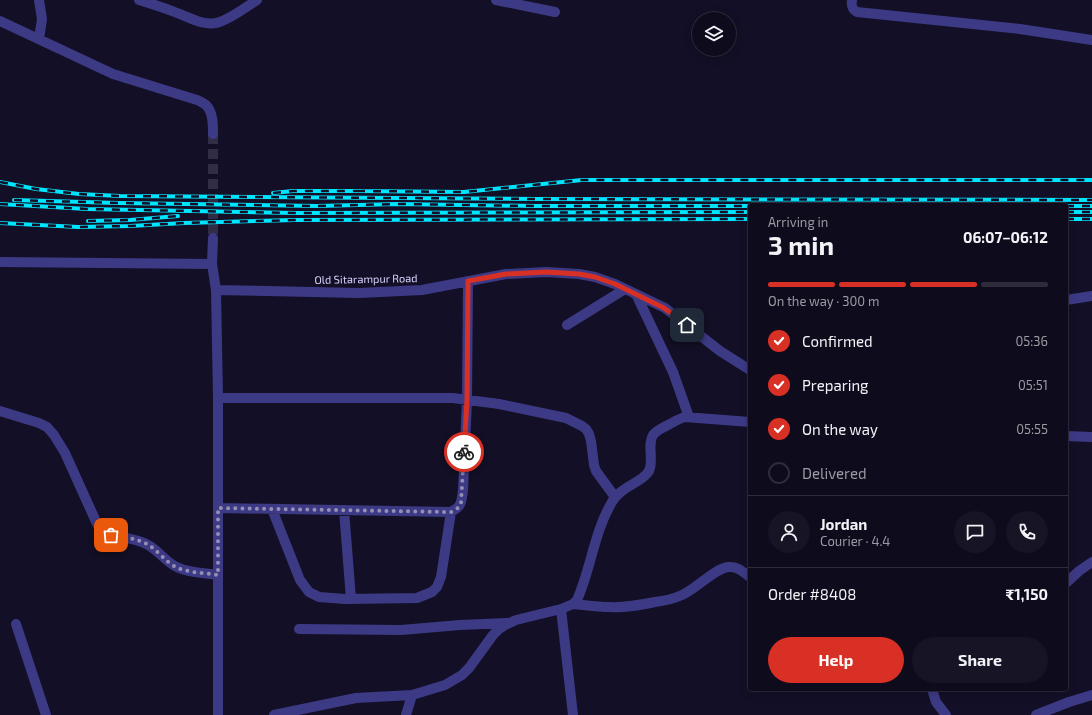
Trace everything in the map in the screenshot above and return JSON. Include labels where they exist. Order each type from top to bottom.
[{"type":"street","points":[[39,0],[42,19],[39,39]]},
{"type":"street","points":[[139,0],[179,13],[200,22],[210,24],[227,18],[256,0]]},
{"type":"street","points":[[496,0],[555,12]]},
{"type":"street","points":[[852,0],[853,10],[857,12],[1020,29],[1092,40]]},
{"type":"street","points":[[0,21],[113,74],[197,100],[206,106],[210,112],[213,122],[213,134]]},
{"type":"street","points":[[213,238],[212,264],[216,290],[218,398],[218,715]]},
{"type":"street","points":[[0,262],[212,264]]},
{"type":"street","name":"Old Sitarampur Road","points":[[216,290],[359,293],[422,290],[506,274],[546,272],[579,274],[595,277],[625,289],[664,308],[720,351],[748,369]]},
{"type":"street","points":[[218,508],[451,512],[458,508],[461,503],[463,491],[467,400],[468,281]]},
{"type":"street","points":[[567,325],[625,289]]},
{"type":"street","points":[[636,294],[673,372],[689,418]]},
{"type":"street","points":[[1068,300],[1092,296]]},
{"type":"street","points":[[218,398],[453,398],[498,404],[566,418],[586,429],[591,441],[593,461],[596,471],[615,497]]},
{"type":"street","points":[[0,411],[40,423],[47,427],[54,435],[65,453],[98,526],[103,531],[111,535],[146,543],[178,568],[187,571],[218,575]]},
{"type":"street","points":[[274,715],[352,698],[412,695],[445,685],[462,675],[499,629],[516,620],[561,610],[573,604],[577,600],[611,502],[622,490],[642,478],[649,470],[653,434],[681,418],[748,422]]},
{"type":"street","points":[[1068,436],[1092,437]]},
{"type":"street","points":[[272,509],[300,580],[309,592],[318,597],[351,599],[417,598],[432,592],[437,587],[441,577],[451,512]]},
{"type":"street","points":[[344,510],[351,599]]},
{"type":"street","points":[[1068,581],[1092,562]]},
{"type":"street","points":[[573,604],[610,607],[663,601],[681,596],[723,568],[736,568],[748,576]]},
{"type":"street","points":[[561,610],[573,715]]},
{"type":"street","points":[[299,629],[401,630],[509,623]]},
{"type":"street","points":[[16,624],[46,715]]},
{"type":"street","points":[[933,691],[936,702],[946,715]]},
{"type":"street","points":[[406,715],[412,695]]},
{"type":"street","points":[[1036,715],[1068,702],[1092,695]]},
{"type":"tunnel","points":[[213,134],[213,238]]},
{"type":"railway","points":[[357,191],[464,192],[582,180],[1092,180]]},
{"type":"railway","points":[[0,182],[36,189],[79,194],[120,196],[537,199],[1092,200]]},
{"type":"railway","points":[[273,193],[293,191],[362,191]]},
{"type":"railway","points":[[14,200],[317,206],[398,204],[535,206],[748,206]]},
{"type":"railway","points":[[0,204],[87,209],[296,213],[748,212]]},
{"type":"railway","points":[[1068,206],[1092,206]]},
{"type":"railway","points":[[1068,212],[1092,212]]},
{"type":"railway","points":[[88,221],[130,220],[178,216]]},
{"type":"railway","points":[[0,223],[78,227],[295,220],[748,219]]},
{"type":"railway","points":[[1068,219],[1092,219]]},
{"type":"way so far","points":[[111,535],[146,543],[178,568],[187,571],[218,575],[218,508],[451,512],[458,508],[461,503],[463,491],[464,452]]},
{"type":"route","points":[[464,452],[467,400],[468,281],[506,274],[546,272],[579,274],[595,277],[615,284],[664,308],[687,325]]}]
